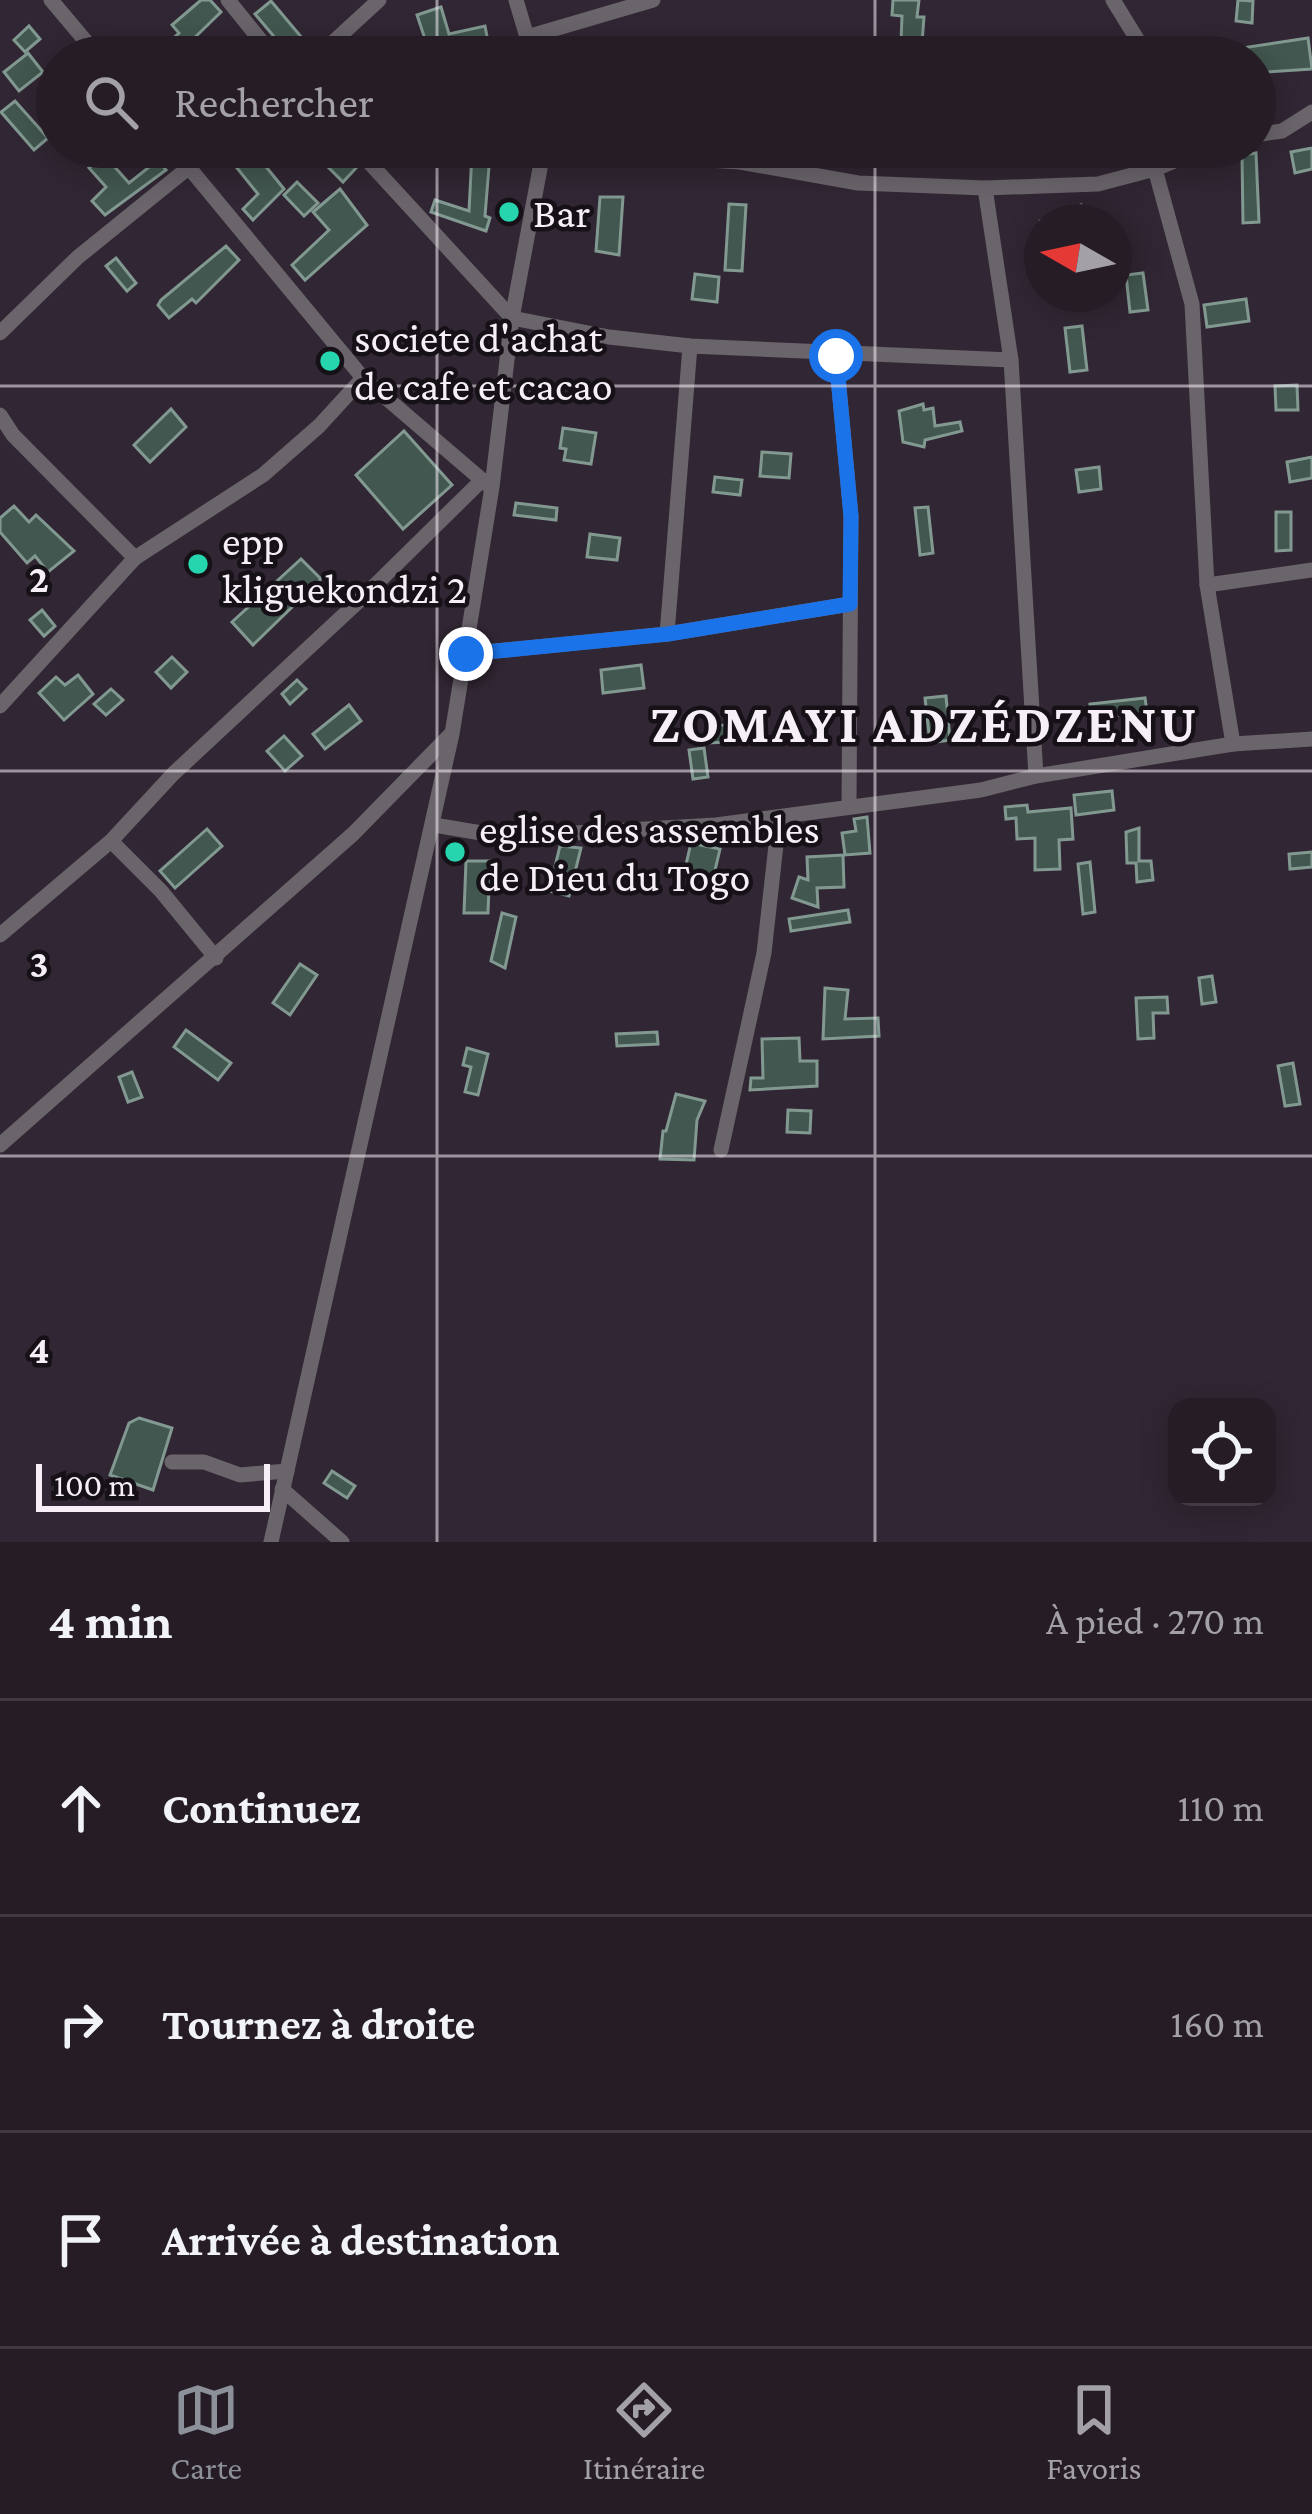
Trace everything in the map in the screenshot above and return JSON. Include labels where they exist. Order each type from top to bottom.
[{"type":"street","points":[[52,0],[82,36]]},
{"type":"street","points":[[228,0],[257,36]]},
{"type":"street","points":[[339,36],[379,0]]},
{"type":"street","points":[[516,0],[527,36]]},
{"type":"street","points":[[530,36],[653,0]]},
{"type":"street","points":[[1113,0],[1135,36]]},
{"type":"street","points":[[1276,132],[1311,114]]},
{"type":"street","points":[[0,333],[79,257],[189,168],[363,378],[487,484]]},
{"type":"street","points":[[374,168],[512,318],[609,337],[690,346],[836,356],[1011,360]]},
{"type":"street","points":[[271,1542],[452,734],[512,318],[540,168]]},
{"type":"street","points":[[774,168],[858,183],[986,188],[1098,184],[1155,169],[1192,304],[1207,585],[1233,744]]},
{"type":"street","points":[[986,188],[1011,360],[1036,776]]},
{"type":"street","points":[[668,634],[690,346]]},
{"type":"street","points":[[836,356],[851,516],[849,805]]},
{"type":"street","points":[[0,706],[135,558],[262,476],[319,426],[363,378]]},
{"type":"street","points":[[0,415],[135,558]]},
{"type":"street","points":[[0,452],[14,435]]},
{"type":"street","points":[[0,935],[111,841],[173,774],[487,484]]},
{"type":"street","points":[[1207,585],[1312,570]]},
{"type":"street","points":[[466,654],[668,634],[850,604]]},
{"type":"street","points":[[0,1145],[217,958],[452,734]]},
{"type":"street","points":[[434,825],[505,837],[778,818],[981,790],[1036,776],[1233,744],[1312,739]]},
{"type":"street","points":[[721,1150],[764,953],[778,818]]},
{"type":"street","points":[[111,841],[217,958]]},
{"type":"street","points":[[172,1462],[204,1462],[239,1474],[286,1471]]},
{"type":"street","points":[[282,1489],[342,1542]]},
{"type":"building","points":[[201,0],[210,0],[221,12],[196,36],[176,36],[179,33],[172,25]]},
{"type":"building","points":[[893,0],[919,0],[917,17],[924,17],[923,36],[901,36],[902,16],[892,15]]},
{"type":"building","points":[[1238,0],[1253,1],[1252,23],[1236,21]]},
{"type":"building","points":[[271,1],[300,36],[274,36],[255,14]]},
{"type":"building","points":[[441,7],[449,34],[485,26],[487,36],[424,36],[417,15]]},
{"type":"building","points":[[29,26],[37,36],[25,52],[14,40]]},
{"type":"building","points":[[1308,38],[1312,69],[1276,71],[1276,43]]},
{"type":"building","points":[[28,53],[36,63],[36,78],[19,91],[4,72]]},
{"type":"building","points":[[15,101],[36,125],[36,148],[34,150],[1,112]]},
{"type":"building","points":[[1312,148],[1312,169],[1295,173],[1291,152]]},
{"type":"building","points":[[89,168],[116,168],[129,183],[148,168],[166,170],[105,215],[92,201],[106,187]]},
{"type":"building","points":[[237,168],[267,168],[284,189],[253,220],[243,209],[258,194]]},
{"type":"building","points":[[329,168],[356,168],[343,182]]},
{"type":"building","points":[[471,168],[489,168],[486,231],[431,212],[435,200],[469,211]]},
{"type":"building","points":[[1242,168],[1257,168],[1259,222],[1243,223]]},
{"type":"building","points":[[297,182],[318,203],[304,216],[284,195]]},
{"type":"building","points":[[340,189],[367,225],[305,280],[292,265],[329,230],[313,212]]},
{"type":"building","points":[[600,197],[623,197],[619,255],[596,251]]},
{"type":"building","points":[[729,204],[746,205],[742,271],[725,270]]},
{"type":"building","points":[[226,246],[239,260],[196,303],[192,299],[169,318],[158,305],[161,300]]},
{"type":"building","points":[[116,258],[136,283],[127,291],[106,266]]},
{"type":"building","points":[[1143,273],[1148,310],[1132,312],[1132,274]]},
{"type":"building","points":[[695,274],[719,277],[717,302],[692,299]]},
{"type":"building","points":[[1246,299],[1249,321],[1207,327],[1204,305]]},
{"type":"building","points":[[1082,326],[1087,370],[1070,372],[1065,328]]},
{"type":"building","points":[[1297,385],[1298,410],[1276,410],[1275,386]]},
{"type":"building","points":[[923,404],[924,410],[933,408],[935,426],[960,422],[962,431],[925,440],[924,447],[903,442],[899,411]]},
{"type":"building","points":[[171,409],[186,427],[150,462],[134,445]]},
{"type":"building","points":[[563,428],[596,433],[591,464],[564,460],[566,449],[560,448]]},
{"type":"building","points":[[404,431],[452,485],[403,529],[356,475]]},
{"type":"building","points":[[762,452],[791,454],[789,478],[760,476]]},
{"type":"building","points":[[1312,457],[1312,478],[1290,482],[1287,462]]},
{"type":"building","points":[[1099,467],[1101,489],[1079,492],[1076,470]]},
{"type":"building","points":[[715,477],[742,480],[740,495],[713,492]]},
{"type":"building","points":[[516,503],[557,508],[556,520],[514,515]]},
{"type":"building","points":[[14,506],[29,522],[36,515],[74,551],[48,572],[35,556],[27,563],[0,532],[0,518]]},
{"type":"building","points":[[928,507],[933,553],[920,555],[915,508]]},
{"type":"building","points":[[1276,512],[1291,512],[1291,550],[1276,551]]},
{"type":"building","points":[[590,534],[620,538],[617,560],[587,557]]},
{"type":"building","points":[[301,559],[321,579],[253,645],[232,622]]},
{"type":"building","points":[[42,610],[55,626],[44,636],[30,620]]},
{"type":"building","points":[[172,657],[187,672],[171,688],[156,672]]},
{"type":"building","points":[[641,665],[644,688],[603,693],[601,670]]},
{"type":"building","points":[[78,675],[93,694],[64,720],[39,693],[56,677],[65,685]]},
{"type":"building","points":[[297,680],[306,689],[290,704],[282,694]]},
{"type":"building","points":[[111,689],[123,700],[106,715],[94,704]]},
{"type":"building","points":[[946,696],[950,740],[930,743],[925,698]]},
{"type":"building","points":[[1145,698],[1147,712],[1090,719],[1090,704]]},
{"type":"building","points":[[349,705],[361,721],[325,749],[313,734]]},
{"type":"building","points":[[750,724],[750,741],[708,743],[707,726]]},
{"type":"building","points":[[284,736],[302,756],[285,771],[267,751]]},
{"type":"building","points":[[704,748],[708,777],[693,779],[689,750]]},
{"type":"building","points":[[1112,791],[1114,810],[1076,815],[1074,795]]},
{"type":"building","points":[[1027,805],[1028,812],[1071,808],[1073,839],[1059,840],[1060,869],[1035,870],[1035,838],[1017,839],[1016,818],[1006,819],[1005,807]]},
{"type":"building","points":[[867,817],[870,853],[845,855],[842,833],[856,831],[854,819]]},
{"type":"building","points":[[1139,828],[1139,861],[1151,861],[1153,880],[1137,882],[1136,863],[1127,863],[1126,832]]},
{"type":"building","points":[[207,829],[222,846],[175,888],[160,871]]},
{"type":"building","points":[[691,843],[720,849],[713,879],[684,873]]},
{"type":"building","points":[[560,846],[581,848],[569,896],[549,891]]},
{"type":"building","points":[[1312,852],[1312,867],[1290,869],[1289,854]]},
{"type":"building","points":[[843,855],[844,887],[817,888],[818,907],[792,898],[799,877],[808,880],[807,857]]},
{"type":"building","points":[[466,861],[490,861],[488,913],[464,913]]},
{"type":"building","points":[[1090,862],[1095,912],[1083,914],[1078,864]]},
{"type":"building","points":[[848,910],[850,922],[791,931],[789,919]]},
{"type":"building","points":[[502,913],[516,917],[505,968],[491,961]]},
{"type":"building","points":[[300,964],[317,975],[290,1015],[273,1003]]},
{"type":"building","points":[[1212,976],[1216,1002],[1202,1004],[1199,978]]},
{"type":"building","points":[[825,988],[848,990],[845,1019],[878,1018],[879,1036],[823,1039]]},
{"type":"building","points":[[1167,997],[1168,1013],[1153,1013],[1154,1038],[1138,1039],[1136,998]]},
{"type":"building","points":[[186,1030],[231,1063],[218,1080],[174,1047]]},
{"type":"building","points":[[657,1032],[658,1044],[617,1046],[616,1034]]},
{"type":"building","points":[[799,1038],[800,1061],[817,1061],[817,1086],[750,1090],[751,1078],[763,1078],[762,1039]]},
{"type":"building","points":[[467,1048],[488,1054],[478,1095],[465,1092],[471,1067],[463,1065]]},
{"type":"building","points":[[1293,1063],[1300,1104],[1285,1106],[1278,1066]]},
{"type":"building","points":[[132,1072],[142,1097],[128,1102],[119,1077]]},
{"type":"building","points":[[676,1094],[705,1101],[697,1120],[694,1160],[660,1159],[663,1131]]},
{"type":"building","points":[[788,1110],[811,1111],[810,1133],[787,1132]]},
{"type":"building","points":[[139,1418],[172,1428],[153,1490],[110,1475],[129,1423]]},
{"type":"building","points":[[332,1471],[355,1486],[347,1498],[324,1483]]},
{"type":"place","name":"Bar","points":[[509,212]]},
{"type":"place","name":"societe d'achat de cafe et cacao","points":[[330,361]]},
{"type":"place","name":"epp kliguekondzi 2","points":[[198,564]]},
{"type":"place","name":"eglise des assembles de Dieu du Togo","points":[[455,852]]},
{"type":"district","name":"ZOMAYI ADZÉDZENU","points":[[925,723]]},
{"type":"route","points":[[466,654],[668,634],[850,604],[851,516],[836,356]]}]
